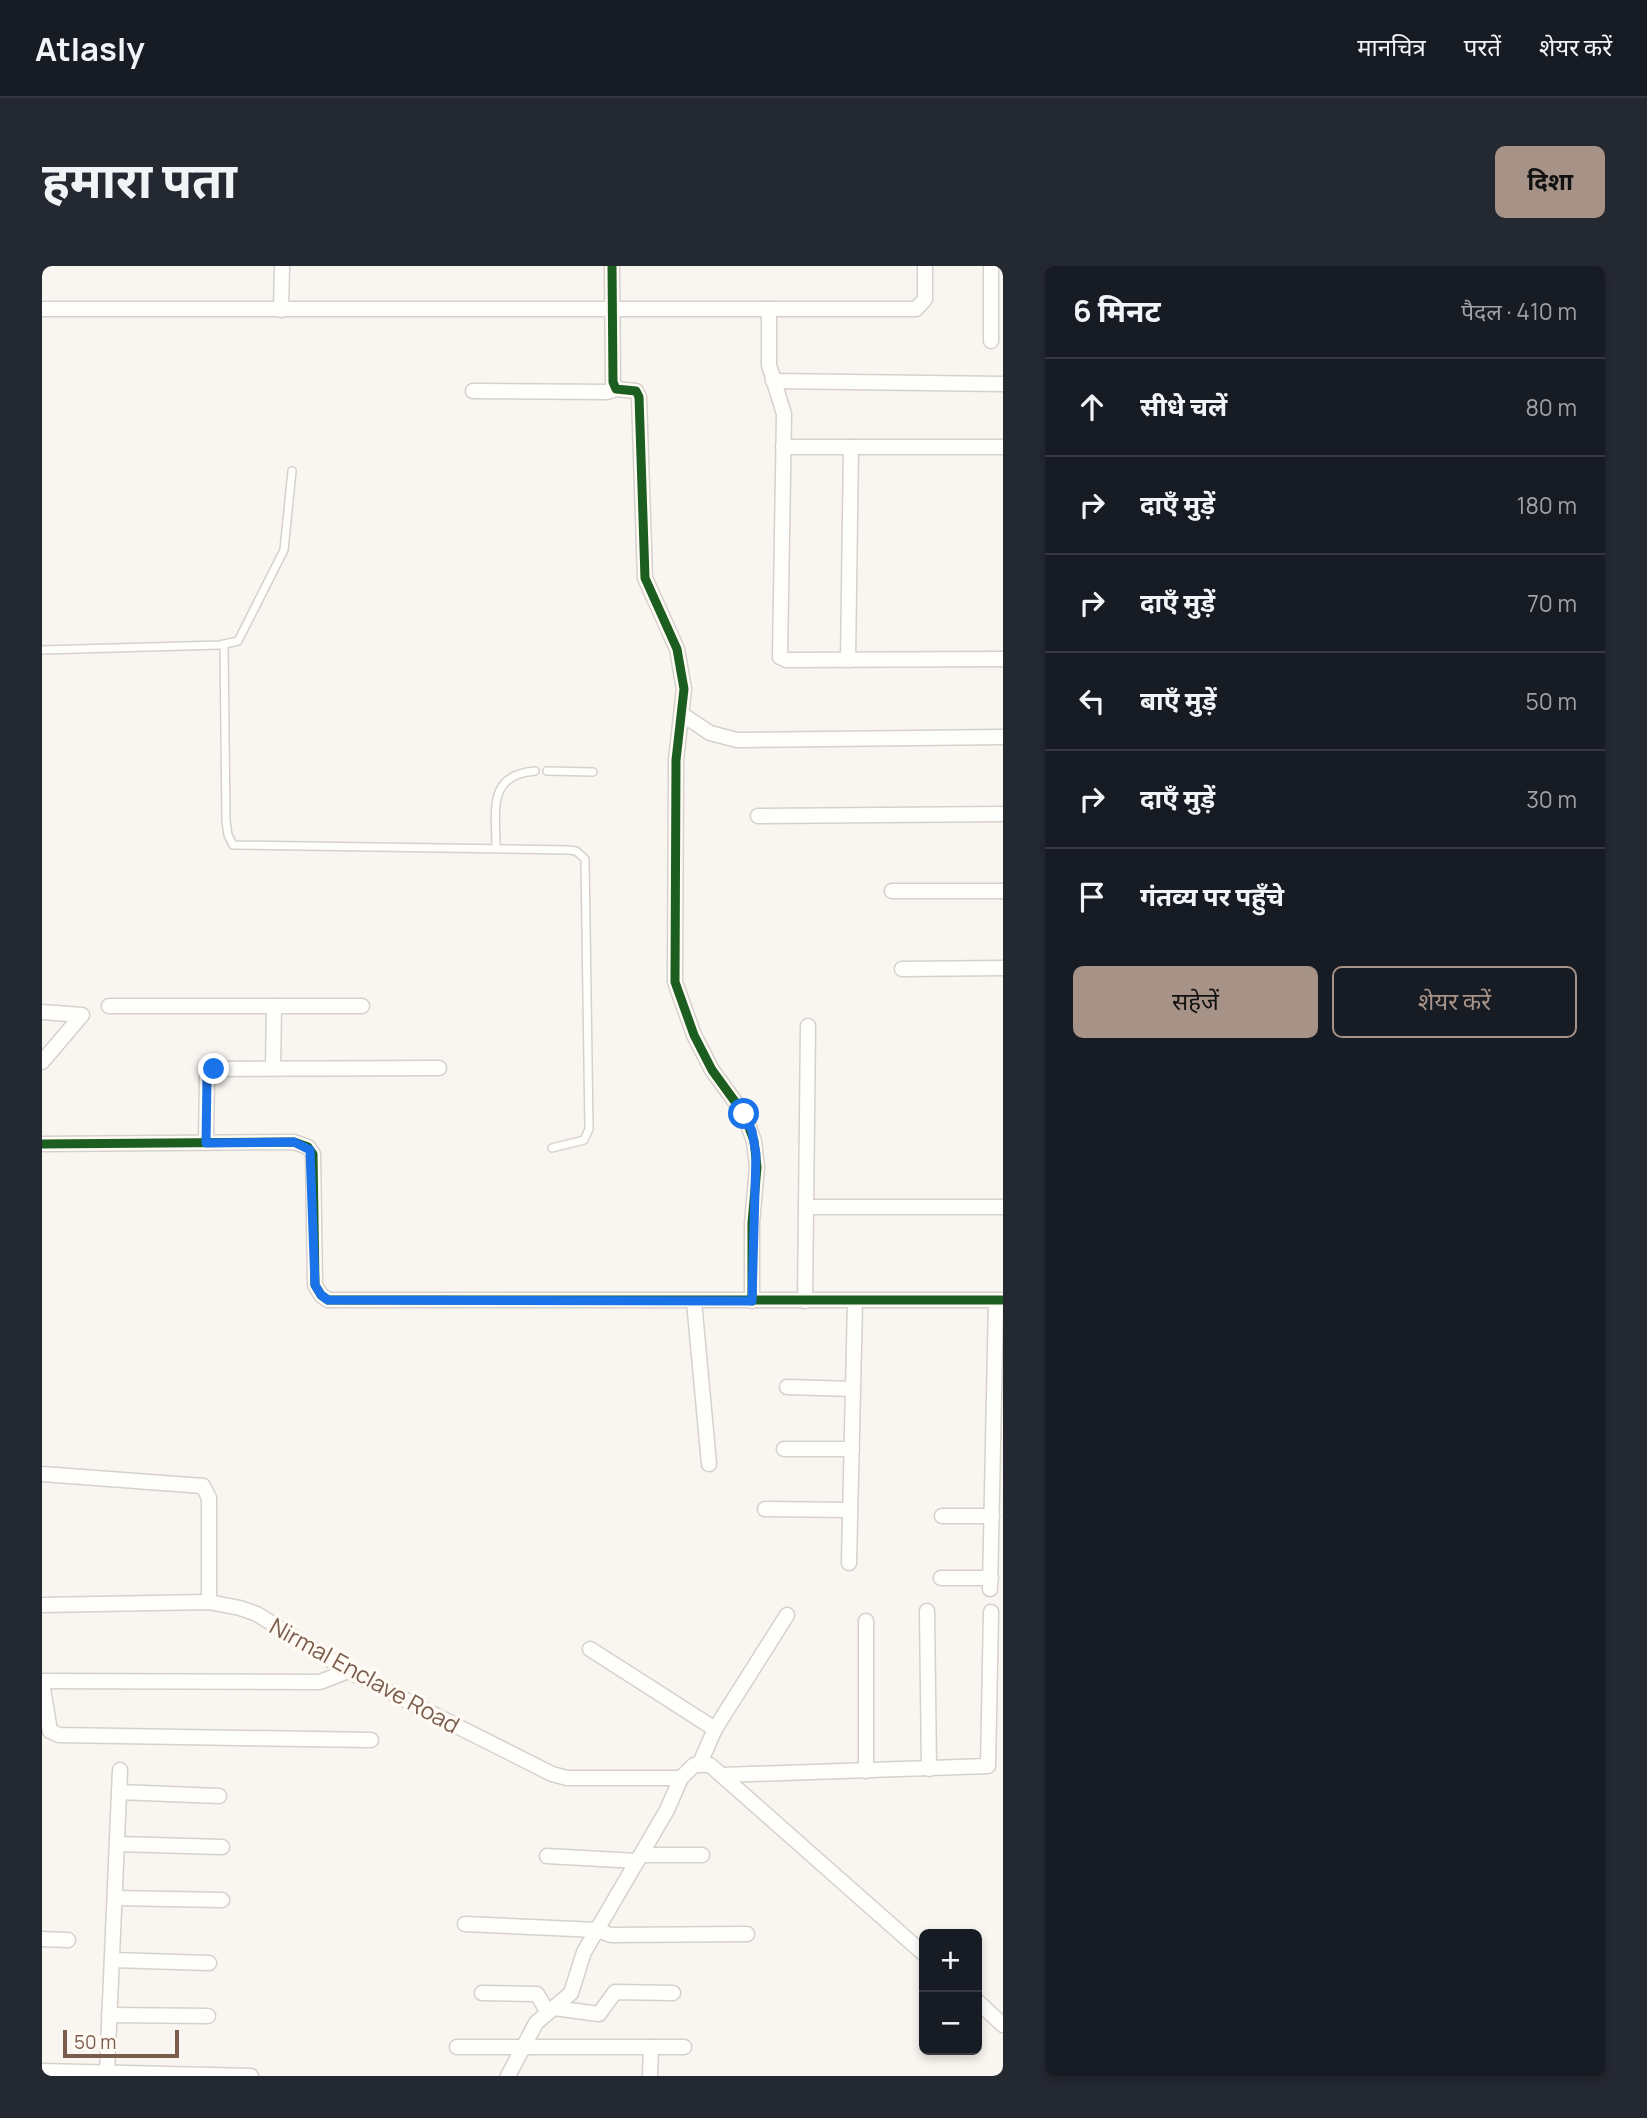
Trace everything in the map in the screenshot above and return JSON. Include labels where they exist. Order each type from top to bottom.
[{"type":"street","points":[[281,310],[282,266]]},
{"type":"street","points":[[612,266],[613,382],[616,389]]},
{"type":"street","points":[[42,309],[916,309],[925,299],[925,266]]},
{"type":"street","points":[[991,266],[991,341]]},
{"type":"street","points":[[769,309],[769,365],[784,414],[779,654],[786,660],[1003,659]]},
{"type":"street","points":[[773,381],[1002,384]]},
{"type":"street","points":[[473,391],[607,392],[616,389],[636,391],[639,397],[645,578],[681,661],[683,715],[676,760],[675,982],[694,1035],[712,1070],[744,1114],[754,1141],[757,1167],[752,1223],[752,1301]]},
{"type":"street","points":[[783,447],[1003,447]]},
{"type":"street","points":[[848,660],[851,447]]},
{"type":"street","points":[[683,715],[710,733],[737,740],[1003,737]]},
{"type":"street","points":[[758,816],[1003,814]]},
{"type":"street","points":[[892,891],[1003,891]]},
{"type":"street","points":[[902,969],[1003,968]]},
{"type":"street","points":[[109,1006],[362,1006]]},
{"type":"street","points":[[273,1068],[274,1006]]},
{"type":"street","points":[[42,1013],[79,1012],[82,1016],[42,1062]]},
{"type":"street","points":[[806,1301],[808,1026]]},
{"type":"street","points":[[206,1143],[209,1073],[221,1069],[439,1068]]},
{"type":"street","points":[[42,1144],[294,1142],[310,1150],[315,1285],[328,1300],[1000,1300],[990,1583],[941,1578]]},
{"type":"street","points":[[806,1207],[1003,1207]]},
{"type":"street","points":[[694,1301],[709,1464]]},
{"type":"street","points":[[849,1563],[855,1302]]},
{"type":"street","points":[[787,1387],[853,1389]]},
{"type":"street","points":[[783,1449],[852,1448]]},
{"type":"street","points":[[42,1474],[203,1486],[209,1499],[209,1602]]},
{"type":"street","points":[[765,1509],[850,1510]]},
{"type":"street","points":[[942,1516],[992,1517]]},
{"type":"street","name":"Nirmal Enclave Road","points":[[42,1605],[209,1602],[257,1614],[348,1671],[552,1774],[585,1780],[681,1778]]},
{"type":"street","points":[[927,1611],[929,1769]]},
{"type":"street","points":[[723,1775],[985,1768],[989,1764],[990,1612]]},
{"type":"street","points":[[508,2076],[536,2023],[571,1993],[584,1952],[673,1799],[681,1778],[700,1763],[715,1729],[787,1615]]},
{"type":"street","points":[[866,1621],[866,1771]]},
{"type":"street","points":[[590,1649],[715,1729]]},
{"type":"street","points":[[348,1671],[320,1682],[42,1682],[46,1724],[50,1731],[59,1735],[371,1740]]},
{"type":"street","points":[[700,1763],[710,1765],[723,1775],[919,1950]]},
{"type":"street","points":[[107,2072],[120,1770]]},
{"type":"street","points":[[120,1792],[219,1797]]},
{"type":"street","points":[[118,1844],[222,1847]]},
{"type":"street","points":[[547,1856],[639,1858],[702,1855]]},
{"type":"street","points":[[115,1898],[222,1900]]},
{"type":"street","points":[[465,1924],[597,1930],[611,1935],[747,1934]]},
{"type":"street","points":[[42,1939],[68,1940]]},
{"type":"street","points":[[112,1960],[209,1963]]},
{"type":"street","points":[[482,1993],[537,1994],[550,2009],[600,2014],[615,1992],[673,1993]]},
{"type":"street","points":[[982,2006],[1003,2025]]},
{"type":"street","points":[[109,2015],[208,2016]]},
{"type":"street","points":[[457,2047],[684,2047]]},
{"type":"street","points":[[650,2076],[651,2047]]},
{"type":"street","points":[[42,2071],[251,2076]]},
{"type":"lane","points":[[42,650],[224,645],[238,641],[285,550],[292,471]]},
{"type":"lane","points":[[224,645],[226,821],[233,845],[569,850],[576,851],[585,859],[589,1129],[584,1140],[552,1147]]},
{"type":"lane","points":[[496,848],[496,800],[500,788],[514,774],[535,771]]},
{"type":"lane","points":[[547,771],[593,772]]},
{"type":"cycle path","points":[[612,266],[613,382],[616,389],[636,391],[639,397],[645,578],[677,649],[684,689],[676,760],[675,982],[694,1035],[712,1070],[744,1114],[754,1141],[757,1167],[752,1223],[752,1301]]},
{"type":"cycle path","points":[[42,1144],[294,1142],[308,1147],[313,1154],[315,1285],[328,1300],[1003,1300]]},
{"type":"route","points":[[214,1069],[207,1077],[206,1143],[294,1142],[308,1147],[313,1154],[315,1285],[328,1300],[752,1301],[752,1223],[757,1167],[752,1131],[744,1114]]}]
